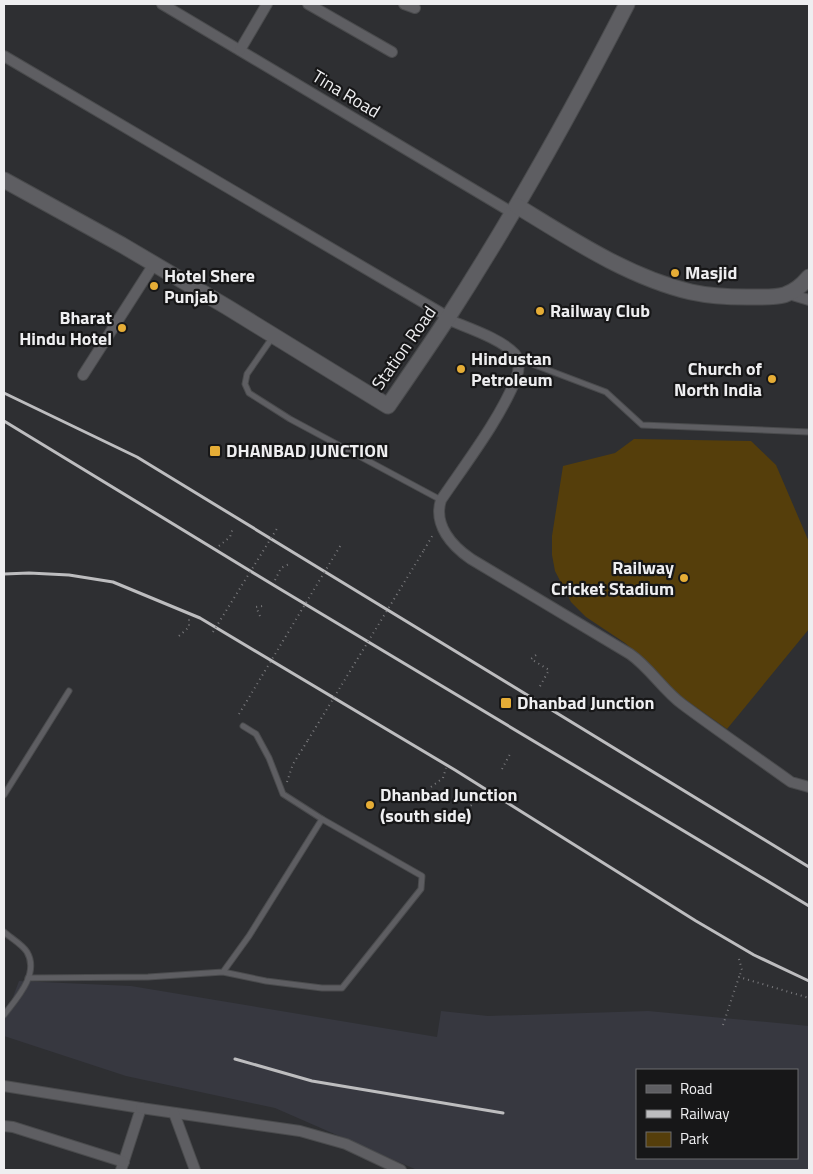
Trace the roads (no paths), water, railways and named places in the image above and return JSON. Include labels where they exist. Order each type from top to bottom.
[{"type":"street","name":"Tina Road","points":[[162,4],[515,209]]},
{"type":"street","points":[[240,50],[267,4]]},
{"type":"street","points":[[308,4],[392,52]]},
{"type":"street","points":[[404,4],[415,8]]},
{"type":"street","name":"Station Road","points":[[4,180],[154,264],[274,335],[388,406],[448,318],[515,209],[576,103],[627,4]]},
{"type":"street","points":[[4,56],[448,318],[499,342],[515,354],[518,359],[517,375],[502,405],[482,440],[441,500],[439,510],[443,530],[454,546],[464,554],[630,654],[643,664],[660,684],[682,704],[791,782],[809,787]]},
{"type":"street","points":[[515,209],[611,260],[675,288],[706,295],[772,297],[789,294],[802,285],[809,277]]},
{"type":"street","points":[[83,375],[154,264]]},
{"type":"street","points":[[789,294],[809,300]]},
{"type":"street","points":[[4,1086],[300,1131],[346,1144],[401,1170]]},
{"type":"street","points":[[4,1126],[13,1127],[123,1166],[141,1108]]},
{"type":"street","points":[[174,1113],[194,1170]]},
{"type":"lane","points":[[274,335],[247,374],[245,384],[249,393],[290,419],[441,500]]},
{"type":"lane","points":[[518,359],[606,392],[642,425],[809,432]]},
{"type":"lane","points":[[4,795],[70,691]]},
{"type":"lane","points":[[28,978],[124,978],[223,972],[266,981],[322,988],[342,988],[421,889],[422,876],[322,819],[284,794],[269,758],[256,734],[243,726]]},
{"type":"lane","points":[[223,972],[249,936],[322,819]]},
{"type":"lane","points":[[4,932],[27,951],[31,964],[23,990],[4,1015]]},
{"type":"railway","points":[[4,393],[137,457],[809,867]]},
{"type":"railway","points":[[4,421],[809,906]]},
{"type":"railway","points":[[4,574],[69,575],[113,582],[200,618],[455,770],[696,921],[754,955],[809,981]]},
{"type":"railway","points":[[235,1059],[312,1081],[503,1113]]},
{"type":"place","name":"Masjid","points":[[675,273]]},
{"type":"place","name":"Hotel Shere Punjab","points":[[154,286]]},
{"type":"place","name":"Railway Club","points":[[540,311]]},
{"type":"place","name":"Bharat Hindu Hotel","points":[[122,328]]},
{"type":"place","name":"Hindustan Petroleum","points":[[461,369]]},
{"type":"place","name":"Church of North India","points":[[772,379]]},
{"type":"place","name":"DHANBAD JUNCTION","points":[[215,451]]},
{"type":"place","name":"Railway Cricket Stadium","points":[[684,578]]},
{"type":"place","name":"Dhanbad Junction","points":[[506,703]]},
{"type":"place","name":"Dhanbad Junction (south side)","points":[[370,805]]}]
